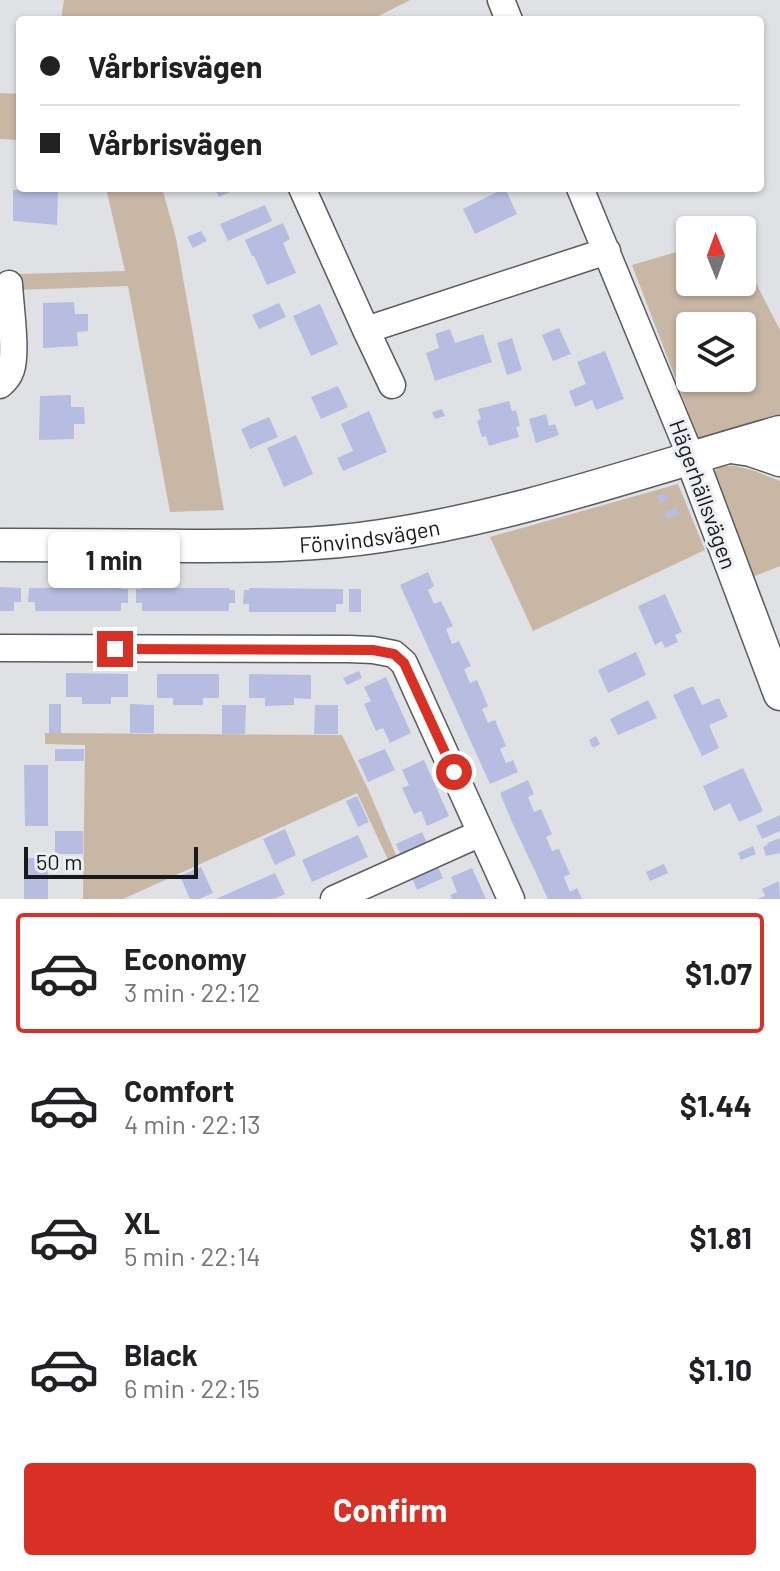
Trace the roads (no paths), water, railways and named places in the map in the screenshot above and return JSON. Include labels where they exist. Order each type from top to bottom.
[{"type":"street","points":[[304,192],[392,385]]},
{"type":"street","name":"Hägerhällsvägen","points":[[582,192],[691,457],[780,694]]},
{"type":"street","points":[[366,330],[607,251]]},
{"type":"street","points":[[0,385],[10,373],[13,359],[9,284]]},
{"type":"street","name":"Fönvindsvägen","points":[[0,545],[309,544],[382,536],[544,501],[780,432]]},
{"type":"street","name":"Fönvindsvägen","points":[[728,447],[751,450],[780,460]]},
{"type":"street","points":[[0,650],[349,649],[394,654],[404,663],[511,899]]},
{"type":"street","points":[[334,899],[481,833]]}]
